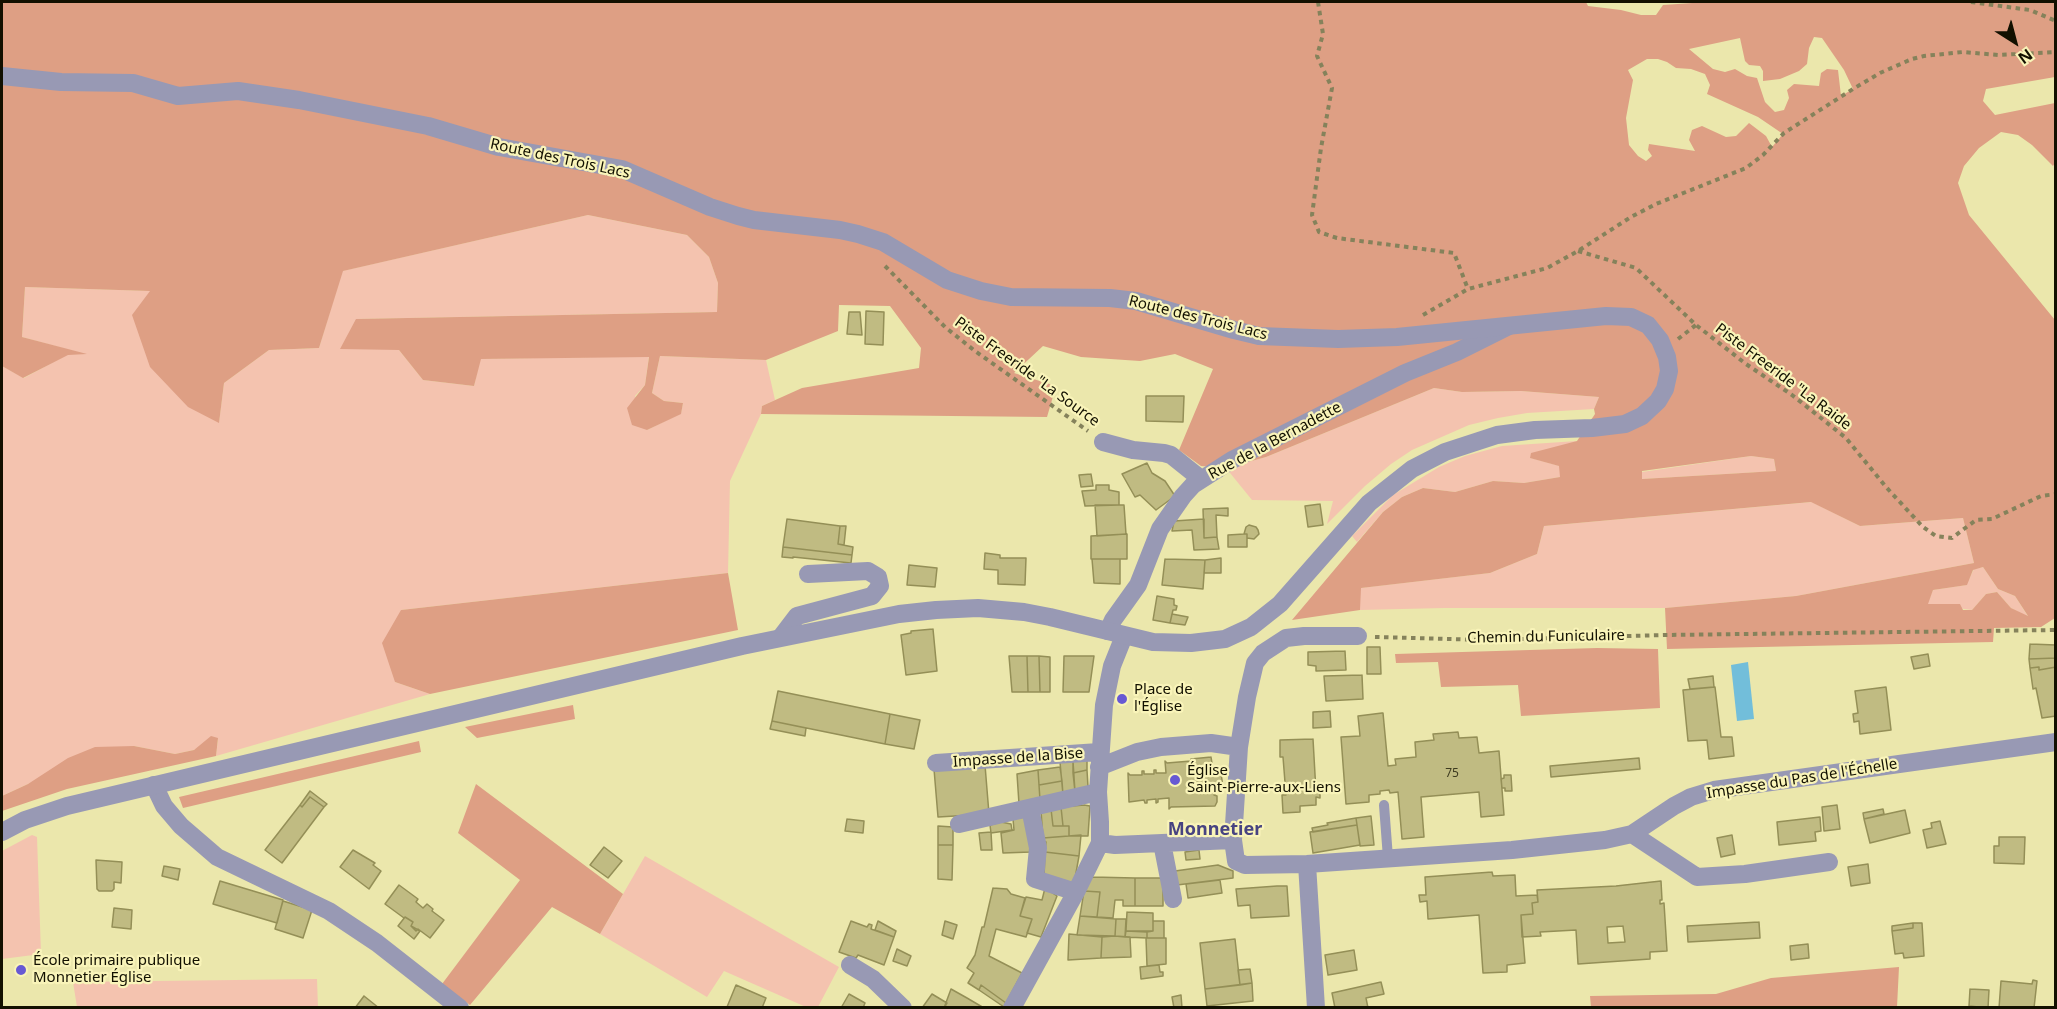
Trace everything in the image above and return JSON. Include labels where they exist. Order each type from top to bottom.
[{"type":"street","name":"Route des Trois Lacs","points":[[2,76],[61,82],[133,83],[178,96],[238,91],[299,100],[428,126],[499,147],[622,169],[710,207],[738,216],[858,234],[883,242],[947,280],[981,291],[1011,297],[1110,298],[1136,301],[1259,336],[1397,337],[1606,316],[1631,317],[1640,320],[1654,332],[1665,349],[1669,371],[1665,389],[1653,408],[1625,424],[1497,435],[1461,446],[1429,460],[1397,480],[1369,503],[1264,619],[1225,639],[1191,643],[1153,642],[1024,612],[978,608],[936,609],[899,614],[781,637],[67,806],[25,820],[2,832]]},
{"type":"street","name":"Rue de la Bernadette","points":[[1100,843],[1099,760],[1116,634],[1113,620],[1137,585],[1160,529],[1183,496],[1201,479],[1232,460],[1405,374],[1511,326]]},
{"type":"street","points":[[1103,442],[1133,450],[1171,455],[1201,479]]},
{"type":"street","points":[[781,637],[797,616],[872,596],[880,586],[878,577],[868,571],[808,574]]},
{"type":"street","points":[[1012,1008],[1076,892],[1100,843],[1115,845],[1233,840],[1239,747],[1247,697],[1255,663],[1263,653],[1286,638],[1358,636]]},
{"type":"street","name":"Impasse du Pas de l'Échelle","points":[[1233,840],[1236,861],[1245,865],[1307,864],[1512,850],[1605,840],[1632,834],[1674,806],[1691,797],[1714,790],[2055,742]]},
{"type":"street","name":"Impasse de la Bise","points":[[936,764],[1099,760],[1161,747],[1211,743],[1239,747]]},
{"type":"street","points":[[154,785],[164,806],[181,826],[217,857],[329,911],[377,943],[460,1008]]},
{"type":"street","points":[[960,824],[1098,792]]},
{"type":"street","points":[[1030,808],[1038,848],[1035,879],[1076,892]]},
{"type":"street","points":[[1632,834],[1697,877],[1745,874],[1829,862]]},
{"type":"street","points":[[1162,843],[1173,898]]},
{"type":"street","points":[[1307,864],[1316,1008]]},
{"type":"street","points":[[850,965],[873,979],[903,1008]]},
{"type":"lane","points":[[1384,805],[1388,858]]},
{"type":"path","points":[[1318,2],[1323,34],[1317,56],[1332,88],[1312,215],[1319,232],[1337,238],[1454,253],[1468,290]]},
{"type":"path","points":[[1971,2],[2030,10],[2055,21]]},
{"type":"path","points":[[1422,316],[1468,290],[1547,268],[1648,208],[1746,168],[1763,155],[1784,133],[1880,73],[1912,59],[1963,52],[2000,55],[2055,52]]},
{"type":"path","name":"Piste Freeride \"La Raide","points":[[1578,251],[1636,268],[1696,325],[1746,364],[1792,395],[1846,438],[1886,487],[1923,527],[1936,536],[1952,538],[1976,520],[1992,519],[2041,496],[2055,494]]},
{"type":"path","name":"Piste Freeride \"La Source","points":[[884,265],[945,327],[1103,442]]},
{"type":"path","name":"Chemin du Funiculaire","points":[[1358,636],[1487,640],[1666,635],[2055,630]]},
{"type":"shaded area","points":[[2,2],[1586,2],[1588,6],[1641,15],[1656,15],[1663,5],[1707,2],[2055,2],[2055,77],[1986,89],[1983,101],[1995,115],[2055,103],[2055,163],[2053,166],[2018,135],[2001,132],[1979,148],[1964,166],[1958,183],[1969,215],[2055,320],[2055,618],[2041,627],[1994,628],[1993,642],[1667,649],[1665,608],[1796,596],[1974,563],[1963,518],[1860,526],[1811,502],[1544,526],[1537,554],[1490,573],[1361,588],[1360,610],[1292,620],[1383,512],[1402,497],[1423,488],[1455,492],[1493,481],[1524,483],[1560,477],[1559,466],[1530,458],[1531,453],[1577,441],[1595,414],[1594,409],[1599,397],[1521,391],[1462,392],[1434,388],[1266,457],[1226,468],[1201,466],[1179,450],[1213,369],[1175,354],[1140,361],[1081,357],[1043,346],[1014,373],[1056,386],[1047,417],[761,414],[762,406],[802,388],[919,368],[921,348],[890,306],[839,305],[838,331],[766,360],[660,356],[652,393],[664,401],[683,403],[681,414],[647,430],[632,425],[627,408],[645,385],[649,357],[481,359],[474,386],[423,380],[399,350],[340,349],[356,319],[717,312],[718,283],[709,257],[687,235],[588,215],[343,271],[319,348],[269,350],[224,383],[219,423],[188,407],[150,367],[132,315],[150,291],[25,287],[22,337],[87,354],[68,355],[23,378],[2,366]],"holes":[[[1814,37],[1822,38],[1844,70],[1853,89],[1841,96],[1838,70],[1827,69],[1821,73],[1819,86],[1794,84],[1787,90],[1789,98],[1784,110],[1775,112],[1765,102],[1757,78],[1747,76],[1735,69],[1725,72],[1713,69],[1689,49],[1740,38],[1745,61],[1749,65],[1760,66],[1763,71],[1763,81],[1780,79],[1799,71],[1807,64],[1809,48]],[[1647,59],[1658,59],[1676,68],[1691,69],[1705,74],[1710,85],[1707,94],[1758,117],[1783,134],[1772,147],[1766,136],[1749,123],[1736,136],[1726,137],[1702,126],[1692,130],[1689,140],[1695,151],[1649,144],[1648,150],[1652,156],[1646,161],[1638,156],[1629,145],[1626,118],[1633,80],[1628,70]],[[1751,456],[1774,459],[1776,471],[1642,479],[1642,471]],[[1983,567],[1998,589],[2015,596],[2028,616],[2011,608],[1997,592],[1986,594],[1972,610],[1963,610],[1960,604],[1928,604],[1933,590],[1967,585],[1973,570]]]},
{"type":"shaded area","points":[[588,215],[687,235],[709,257],[718,283],[717,312],[356,319],[399,350],[423,380],[474,386],[480,359],[649,356],[645,385],[635,396],[647,430],[681,413],[683,403],[664,401],[652,393],[660,356],[766,360],[775,400],[762,406],[761,414],[730,481],[728,573],[401,610],[395,682],[430,694],[216,756],[218,739],[194,750],[175,754],[134,746],[28,784],[2,796],[2,366],[24,378],[68,354],[84,354],[22,337],[25,287],[151,291],[219,422],[224,383],[269,350],[319,348],[342,271]]},
{"type":"shaded area","points":[[1434,388],[1462,392],[1521,391],[1599,397],[1594,409],[1527,413],[1498,418],[1469,425],[1412,450],[1365,486],[1327,524],[1333,501],[1252,500],[1226,468],[1266,457]]},
{"type":"shaded area","points":[[1577,441],[1531,458],[1560,466],[1560,477],[1524,483],[1493,481],[1455,492],[1423,488],[1402,497],[1383,512],[1357,542],[1352,536],[1393,495],[1439,467],[1465,456],[1502,446]]},
{"type":"shaded area","points":[[1751,456],[1774,459],[1776,471],[1642,479],[1642,472]]},
{"type":"shaded area","points":[[1812,502],[1860,526],[1963,518],[1974,563],[1796,596],[1665,608],[1360,610],[1360,588],[1490,573],[1537,554],[1544,526]]},
{"type":"shaded area","points":[[1983,567],[1998,589],[2015,596],[2029,618],[2011,608],[1997,592],[1986,594],[1972,610],[1927,604],[1933,590],[1966,585],[1974,569]]},
{"type":"shaded area","points":[[728,573],[738,630],[430,694],[395,682],[382,643],[401,610]]},
{"type":"shaded area","points":[[1597,648],[1658,649],[1660,708],[1521,716],[1518,685],[1441,687],[1438,662],[1396,663],[1395,654]]},
{"type":"shaded area","points":[[573,705],[575,719],[477,738],[465,727]]},
{"type":"shaded area","points":[[211,736],[218,738],[216,756],[67,789],[2,811],[2,796],[28,784],[68,758],[95,747],[134,746],[175,754],[194,750]]},
{"type":"shaded area","points":[[419,741],[421,752],[183,808],[179,797]]},
{"type":"shaded area","points":[[476,784],[623,894],[600,934],[552,907],[470,1005],[442,984],[520,880],[458,833]]},
{"type":"shaded area","points":[[32,835],[37,837],[41,954],[2,959],[2,851]]},
{"type":"shaded area","points":[[645,856],[839,967],[818,1007],[806,1007],[724,971],[707,997],[600,934]]},
{"type":"shaded area","points":[[1899,967],[1897,1007],[1591,1007],[1590,996],[1716,994],[1771,978]]},
{"type":"shaded area","points":[[317,979],[318,1008],[77,1007],[73,982]]},
{"type":"water","points":[[1748,662],[1754,719],[1737,721],[1731,665]]},
{"type":"building","points":[[866,311],[884,312],[883,345],[865,344]]},
{"type":"building","points":[[849,312],[860,312],[862,335],[847,334]]},
{"type":"building","points":[[1146,396],[1184,396],[1183,422],[1146,421]]},
{"type":"building","points":[[1147,463],[1152,473],[1165,481],[1175,496],[1156,510],[1140,495],[1135,497],[1122,474]]},
{"type":"building","points":[[1091,474],[1093,486],[1081,487],[1079,475]]},
{"type":"building","points":[[1096,485],[1109,485],[1109,490],[1119,492],[1119,505],[1085,506],[1082,491],[1096,490]]},
{"type":"building","points":[[1320,504],[1323,525],[1308,527],[1305,506]]},
{"type":"building","points":[[1095,505],[1124,505],[1126,534],[1097,536]]},
{"type":"building","points":[[1228,508],[1228,516],[1216,515],[1217,537],[1204,538],[1203,509]]},
{"type":"building","points":[[787,519],[840,526],[838,544],[853,547],[852,555],[783,547]]},
{"type":"building","points":[[1204,519],[1204,538],[1217,537],[1219,549],[1194,550],[1192,530],[1172,531],[1174,521]]},
{"type":"building","points":[[1249,525],[1258,530],[1259,534],[1254,539],[1247,538],[1247,534],[1244,534]]},
{"type":"building","points":[[840,526],[846,526],[844,545],[838,544]]},
{"type":"building","points":[[1127,534],[1127,559],[1091,559],[1091,536]]},
{"type":"building","points":[[1247,534],[1247,547],[1228,547],[1228,535]]},
{"type":"building","points":[[783,547],[852,555],[851,563],[782,557]]},
{"type":"building","points":[[985,553],[1000,555],[1000,558],[1026,558],[1025,585],[998,584],[998,570],[984,569]]},
{"type":"building","points":[[1221,558],[1221,573],[1204,573],[1205,560]]},
{"type":"building","points":[[1092,559],[1120,559],[1120,584],[1094,583]]},
{"type":"building","points":[[1165,559],[1205,560],[1203,589],[1162,585]]},
{"type":"building","points":[[909,565],[937,568],[935,587],[907,585]]},
{"type":"building","points":[[1157,596],[1174,599],[1174,605],[1177,606],[1176,610],[1173,610],[1170,623],[1153,620]]},
{"type":"building","points":[[1172,614],[1188,617],[1185,625],[1170,623]]},
{"type":"building","points":[[933,629],[937,671],[906,675],[901,635],[911,633],[911,631]]},
{"type":"building","points":[[2030,644],[2056,645],[2056,658],[2029,659]]},
{"type":"building","points":[[1367,647],[1380,647],[1381,674],[1367,674]]},
{"type":"building","points":[[1345,651],[1346,670],[1316,671],[1316,666],[1308,665],[1308,652]]},
{"type":"building","points":[[1928,654],[1930,666],[1914,669],[1911,657]]},
{"type":"building","points":[[1009,656],[1027,656],[1028,692],[1012,692]]},
{"type":"building","points":[[1027,656],[1039,656],[1040,692],[1028,692]]},
{"type":"building","points":[[1039,656],[1050,657],[1050,692],[1040,692]]},
{"type":"building","points":[[1064,656],[1094,656],[1089,692],[1063,692]]},
{"type":"building","points":[[2056,658],[2056,667],[2039,670],[2039,667],[2030,668],[2029,659]]},
{"type":"building","points":[[2039,667],[2039,670],[2056,667],[2056,716],[2042,718],[2036,688],[2033,689],[2030,668]]},
{"type":"building","points":[[1362,675],[1363,699],[1326,701],[1324,676]]},
{"type":"building","points":[[1713,676],[1714,687],[1690,689],[1688,679]]},
{"type":"building","points":[[1715,687],[1721,737],[1732,737],[1734,756],[1709,759],[1707,740],[1688,741],[1683,690]]},
{"type":"building","points":[[1886,687],[1891,730],[1860,734],[1859,721],[1854,722],[1853,714],[1858,713],[1855,691]]},
{"type":"building","points":[[778,691],[890,714],[885,744],[772,721]]},
{"type":"building","points":[[1330,711],[1331,727],[1313,728],[1313,712]]},
{"type":"building","points":[[1383,713],[1388,766],[1396,765],[1395,759],[1416,757],[1415,742],[1434,740],[1433,734],[1458,732],[1459,738],[1477,737],[1479,753],[1499,751],[1504,815],[1481,817],[1479,792],[1421,797],[1424,837],[1402,839],[1398,792],[1380,791],[1380,794],[1369,795],[1369,802],[1346,804],[1341,737],[1360,736],[1358,716]]},
{"type":"building","points":[[890,714],[920,720],[914,749],[885,744]]},
{"type":"building","points":[[772,721],[806,728],[805,736],[770,729]]},
{"type":"building","points":[[1313,739],[1316,792],[1320,792],[1320,798],[1316,797],[1316,805],[1300,806],[1300,812],[1283,813],[1282,795],[1286,795],[1283,757],[1280,757],[1280,740]]},
{"type":"building","name":"Église Saint-Pierre-aux-Liens","points":[[1211,757],[1213,769],[1221,774],[1223,786],[1214,795],[1217,796],[1215,806],[1171,807],[1169,809],[1169,798],[1158,799],[1156,803],[1156,799],[1147,800],[1147,803],[1144,800],[1129,802],[1128,773],[1142,775],[1144,771],[1144,774],[1154,774],[1156,770],[1156,773],[1166,773],[1165,761],[1167,763],[1191,761],[1191,759]]},
{"type":"building","points":[[1639,758],[1640,769],[1551,777],[1550,766]]},
{"type":"building","points":[[1087,760],[1087,770],[1073,773],[1073,761]]},
{"type":"building","points":[[1073,761],[1075,792],[1063,795],[1060,762]]},
{"type":"building","points":[[985,765],[989,814],[938,817],[934,769]]},
{"type":"building","points":[[1060,767],[1062,781],[1039,785],[1038,770]]},
{"type":"building","points":[[1038,770],[1040,800],[1019,804],[1017,774]]},
{"type":"building","points":[[1087,770],[1088,787],[1075,792],[1073,773]]},
{"type":"building","points":[[1504,775],[1511,775],[1512,791],[1505,791],[1505,788],[1502,788],[1501,779]]},
{"type":"building","points":[[1062,781],[1063,795],[1040,800],[1039,785]]},
{"type":"building","points":[[310,791],[327,804],[324,807],[310,797],[302,807],[300,805]]},
{"type":"building","points":[[310,797],[324,807],[282,863],[265,850],[300,805],[302,807]]},
{"type":"building","points":[[1837,805],[1840,829],[1824,831],[1822,807]]},
{"type":"building","points":[[1090,806],[1088,836],[1069,836],[1069,826],[1063,826],[1061,807]]},
{"type":"building","points":[[1061,807],[1063,826],[1053,826],[1051,809]]},
{"type":"building","points":[[1051,809],[1053,826],[1069,826],[1069,836],[1043,838],[1041,811]]},
{"type":"building","points":[[1883,809],[1884,814],[1864,819],[1863,813]]},
{"type":"building","points":[[1905,810],[1910,833],[1870,843],[1864,819]]},
{"type":"building","points":[[1371,816],[1374,845],[1360,846],[1356,818]]},
{"type":"building","points":[[1025,817],[1031,852],[1003,853],[1001,833],[1014,830],[1013,819]]},
{"type":"building","points":[[1820,817],[1821,831],[1815,832],[1816,841],[1779,845],[1777,822]]},
{"type":"building","points":[[1356,818],[1357,825],[1313,832],[1312,828],[1328,825],[1327,823]]},
{"type":"building","points":[[847,819],[864,821],[863,833],[845,831]]},
{"type":"building","points":[[1940,821],[1946,844],[1927,848],[1923,830],[1932,828],[1931,823]]},
{"type":"building","points":[[1001,822],[1011,824],[1012,830],[991,833],[990,825]]},
{"type":"building","points":[[1357,825],[1360,845],[1313,853],[1310,832]]},
{"type":"building","points":[[938,826],[953,827],[953,845],[938,845]]},
{"type":"building","points":[[991,832],[992,850],[981,850],[979,833]]},
{"type":"building","points":[[1081,835],[1079,856],[1045,852],[1046,842],[1043,838]]},
{"type":"building","points":[[1732,835],[1735,854],[1721,857],[1717,838]]},
{"type":"building","points":[[1999,837],[2025,837],[2024,864],[1994,863],[1994,846],[1999,846]]},
{"type":"building","points":[[938,845],[953,845],[952,880],[938,879]]},
{"type":"building","points":[[604,847],[622,861],[608,878],[590,865]]},
{"type":"building","points":[[353,850],[375,863],[373,865],[381,871],[369,889],[340,867]]},
{"type":"building","points":[[1199,850],[1200,859],[1186,860],[1185,852]]},
{"type":"building","points":[[1045,852],[1079,856],[1074,884],[1044,878]]},
{"type":"building","points":[[96,860],[122,862],[121,883],[114,882],[112,891],[97,889]]},
{"type":"building","points":[[1868,864],[1870,883],[1851,886],[1848,867]]},
{"type":"building","points":[[1218,865],[1233,871],[1233,878],[1177,885],[1175,871]]},
{"type":"building","points":[[164,866],[180,869],[178,880],[162,876]]},
{"type":"building","points":[[1492,872],[1493,876],[1515,875],[1516,896],[1537,895],[1538,902],[1532,903],[1533,914],[1521,915],[1525,963],[1507,965],[1507,972],[1483,973],[1479,915],[1428,919],[1427,901],[1420,902],[1419,895],[1426,895],[1425,877]]},
{"type":"building","points":[[1092,877],[1135,878],[1135,906],[1123,906],[1123,900],[1115,900],[1113,918],[1097,917],[1100,892],[1084,891]]},
{"type":"building","points":[[1135,878],[1163,878],[1163,906],[1135,906]]},
{"type":"building","points":[[1220,880],[1222,893],[1188,898],[1186,884]]},
{"type":"building","points":[[220,881],[283,900],[277,923],[213,904]]},
{"type":"building","points":[[1661,881],[1662,900],[1660,904],[1664,903],[1667,951],[1650,952],[1650,959],[1578,964],[1576,930],[1540,932],[1541,936],[1522,937],[1521,915],[1533,914],[1532,903],[1538,902],[1537,890]],"holes":[[[1623,926],[1625,942],[1608,943],[1607,927]]]},
{"type":"building","points":[[399,885],[418,899],[416,902],[423,908],[427,904],[444,920],[430,938],[418,929],[416,931],[411,926],[413,922],[385,904]]},
{"type":"building","points":[[1287,886],[1289,916],[1251,918],[1250,905],[1238,906],[1236,889]]},
{"type":"building","points":[[993,888],[1007,889],[1011,894],[1025,898],[1020,916],[1032,919],[1026,937],[996,929],[989,956],[1022,973],[1006,1003],[981,985],[979,990],[968,983],[974,973],[967,968],[975,955]]},
{"type":"building","points":[[1045,888],[1057,896],[1041,937],[1027,933],[1032,919],[1020,916],[1026,897],[1042,900]]},
{"type":"building","points":[[1084,891],[1100,892],[1097,917],[1080,916]]},
{"type":"building","points":[[283,901],[312,910],[303,938],[275,929]]},
{"type":"building","points":[[114,908],[132,910],[131,929],[112,927]]},
{"type":"building","points":[[1127,912],[1153,913],[1153,931],[1126,931]]},
{"type":"building","points":[[1080,916],[1116,919],[1115,936],[1077,935]]},
{"type":"building","points":[[405,917],[413,922],[411,926],[420,931],[414,939],[398,926]]},
{"type":"building","points":[[1116,919],[1126,919],[1125,937],[1115,936]]},
{"type":"building","points":[[851,921],[867,927],[869,924],[872,925],[871,929],[894,937],[884,965],[858,955],[856,958],[839,952]]},
{"type":"building","points":[[878,921],[896,931],[894,937],[875,930]]},
{"type":"building","points":[[945,921],[957,925],[953,939],[942,935]]},
{"type":"building","points":[[1153,921],[1164,921],[1164,938],[1147,938],[1147,932],[1153,931]]},
{"type":"building","points":[[1759,922],[1760,938],[1688,942],[1687,926]]},
{"type":"building","points":[[1913,923],[1922,923],[1924,956],[1904,958],[1903,953],[1895,954],[1892,931],[1913,928]]},
{"type":"building","points":[[1913,923],[1913,928],[1892,931],[1892,926]]},
{"type":"building","points":[[1126,931],[1147,932],[1147,938],[1125,937]]},
{"type":"building","points":[[1069,934],[1102,937],[1101,958],[1068,960]]},
{"type":"building","points":[[1102,937],[1130,937],[1131,957],[1101,958]]},
{"type":"building","points":[[1146,938],[1166,938],[1166,964],[1147,966]]},
{"type":"building","points":[[1235,939],[1240,985],[1205,989],[1200,943]]},
{"type":"building","points":[[1808,944],[1809,958],[1791,960],[1790,946]]},
{"type":"building","points":[[897,949],[911,956],[907,966],[893,961]]},
{"type":"building","points":[[1354,950],[1357,970],[1328,975],[1325,955]]},
{"type":"building","points":[[1159,965],[1163,976],[1141,979],[1140,967]]},
{"type":"building","points":[[1250,969],[1252,983],[1240,985],[1238,970]]},
{"type":"building","points":[[2033,980],[2037,981],[2034,1008],[1999,1008],[2001,981],[2032,984]]},
{"type":"building","points":[[1381,982],[1384,994],[1366,998],[1368,1008],[1335,1008],[1332,993]]},
{"type":"building","points":[[1252,983],[1253,1001],[1207,1006],[1205,989]]},
{"type":"building","points":[[736,985],[766,998],[762,1008],[727,1007]]},
{"type":"building","points":[[981,985],[1006,1003],[1004,1007],[979,990]]},
{"type":"building","points":[[951,989],[967,998],[984,1008],[944,1008]]},
{"type":"building","points":[[1970,989],[1989,990],[1988,1008],[1969,1006]]},
{"type":"building","points":[[849,994],[865,1003],[863,1008],[841,1008]]},
{"type":"building","points":[[932,994],[947,1003],[944,1008],[922,1008]]},
{"type":"building","points":[[1181,995],[1182,1008],[1174,1008],[1172,997]]},
{"type":"building","points":[[364,996],[379,1008],[355,1008]]},
{"type":"place","name":"Place de l'Église","points":[[1122,699]]},
{"type":"place","name":"Église Saint-Pierre-aux-Liens","points":[[1175,780]]},
{"type":"place","name":"École primaire publique Monnetier Église","points":[[21,970]]},
{"type":"district","name":"Monnetier","points":[[1215,830]]}]
